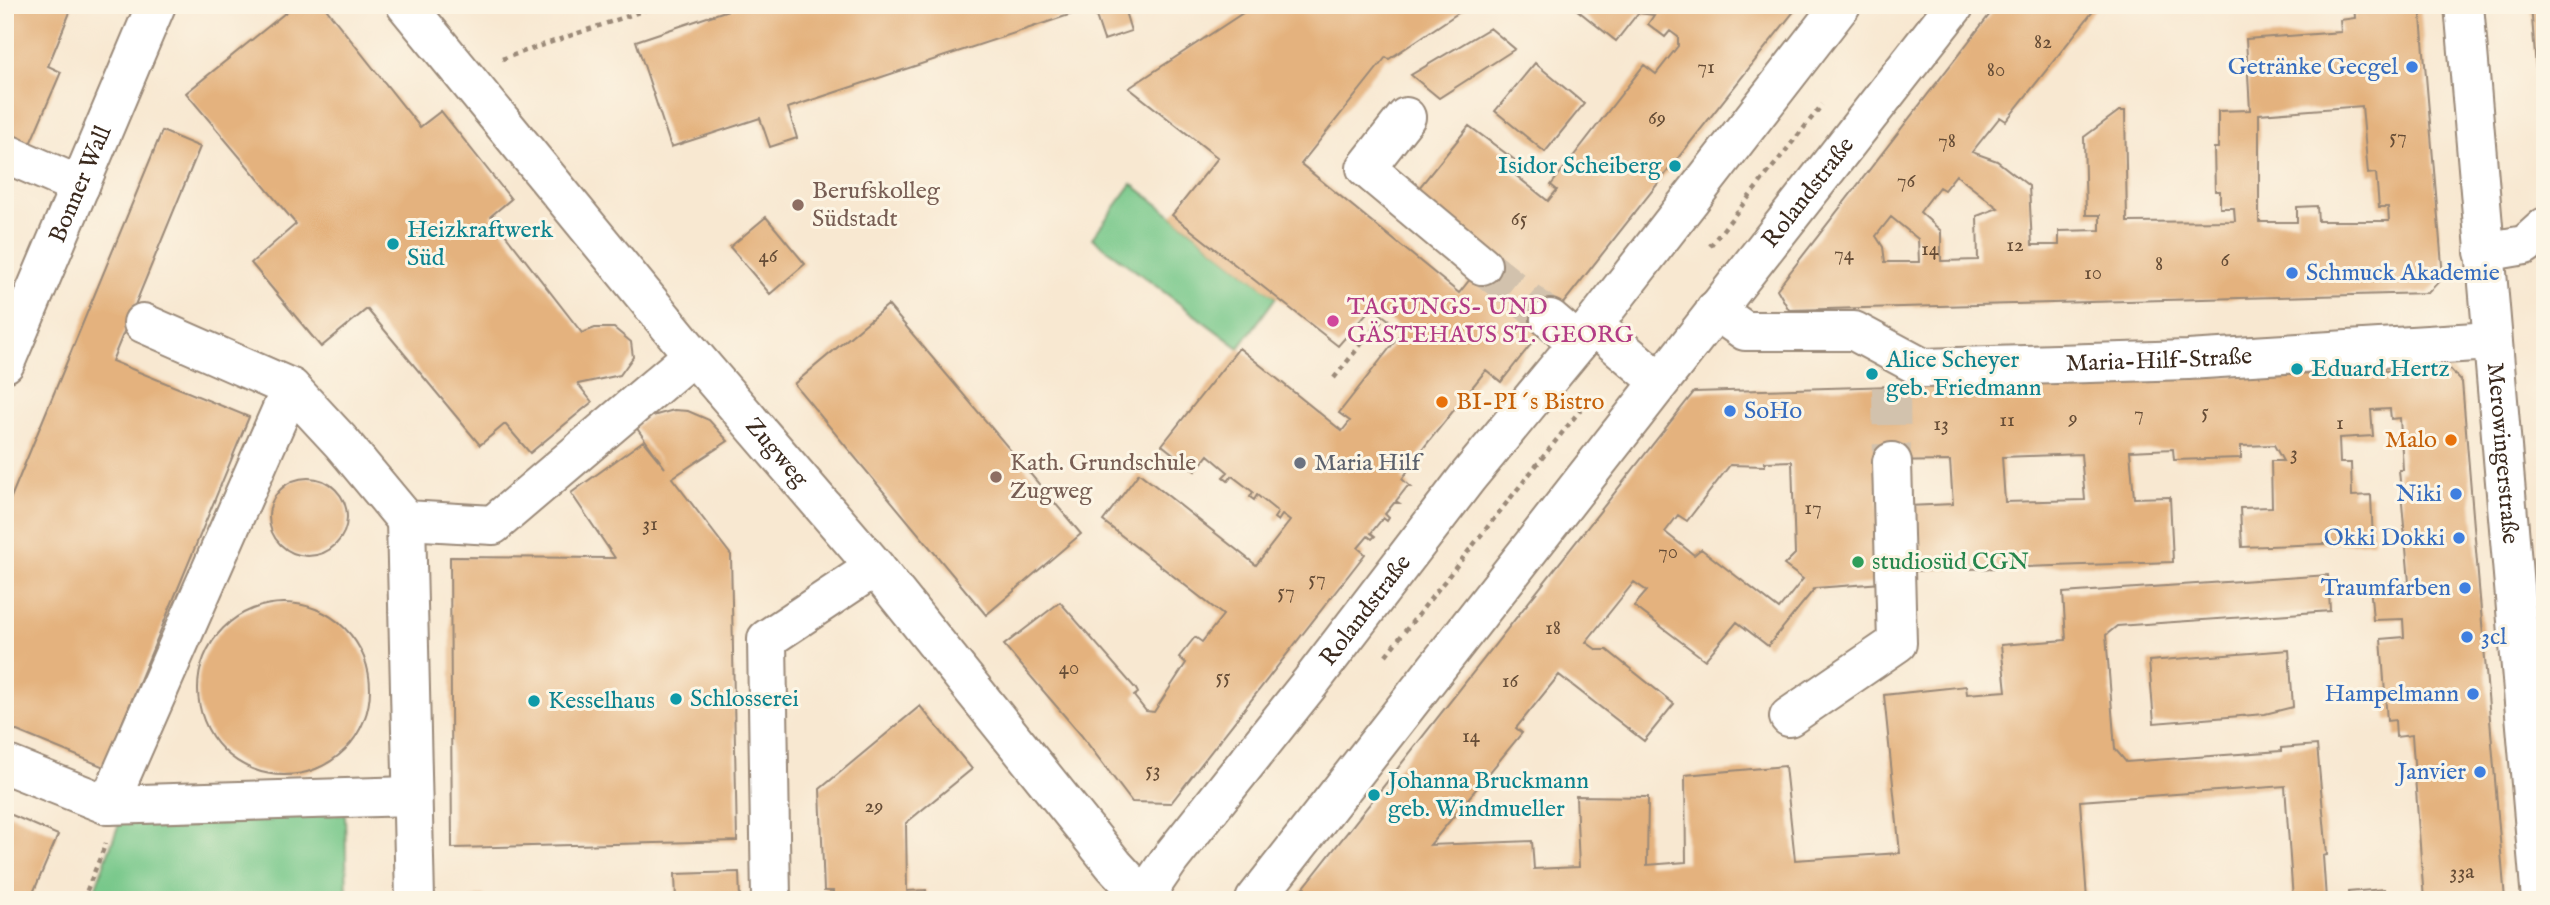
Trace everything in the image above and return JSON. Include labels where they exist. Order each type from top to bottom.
[{"type":"street","name":"Bonner Wall","points":[[5,363],[156,5]]},
{"type":"street","name":"Zugweg","points":[[406,5],[694,355],[875,567],[1144,899]]},
{"type":"street","name":"Rolandstraße","points":[[1144,899],[1467,478],[1574,329],[1841,5]]},
{"type":"street","name":"Rolandstraße","points":[[1255,900],[1955,5]]},
{"type":"street","name":"Merowingerstraße","points":[[2464,5],[2541,900]]},
{"type":"street","points":[[1406,117],[1366,168],[1482,265]]},
{"type":"street","points":[[5,153],[80,186]]},
{"type":"street","points":[[2484,252],[2525,245],[2545,227]]},
{"type":"street","name":"Maria-Hilf-Straße","points":[[1715,310],[1745,331],[1854,331],[1890,369],[2188,360],[2492,341]]},
{"type":"street","points":[[143,323],[291,388],[342,443],[406,520],[415,900]]},
{"type":"street","points":[[1574,329],[1625,353],[1659,381]]},
{"type":"street","points":[[406,520],[493,525],[694,355]]},
{"type":"street","points":[[108,805],[291,388]]},
{"type":"street","points":[[1788,717],[1897,643],[1892,461]]},
{"type":"street","points":[[771,900],[767,639],[875,567]]},
{"type":"street","points":[[5,764],[108,805],[411,796]]},
{"type":"path","points":[[520,53],[660,5]]},
{"type":"path","points":[[1702,255],[1823,103]]},
{"type":"path","points":[[1334,378],[1379,321],[1390,330],[1395,324]]},
{"type":"path","points":[[1385,657],[1625,353]]},
{"type":"path","points":[[83,900],[110,834],[108,805]]},
{"type":"green space","points":[[1132,184],[1276,297],[1239,348],[1092,238]]},
{"type":"green space","points":[[345,814],[347,900],[91,900],[120,821]]},
{"type":"building","points":[[5,5],[73,5],[48,66],[61,72],[30,144],[5,133]]},
{"type":"building","name":"Heizkraftwerk Süd","points":[[295,5],[323,5],[420,127],[441,111],[511,199],[491,216],[582,333],[595,328],[614,328],[631,342],[633,357],[620,375],[578,384],[592,402],[530,453],[505,424],[480,445],[367,309],[321,347],[251,263],[296,224],[186,93]]},
{"type":"building","points":[[743,5],[1123,5],[1131,31],[1104,40],[1093,7],[788,108],[797,138],[770,147],[760,118],[671,147],[636,41]]},
{"type":"building","points":[[1255,5],[1470,5],[1389,59],[1386,57],[1301,164],[1459,293],[1490,254],[1414,194],[1469,126],[1516,161],[1509,170],[1548,201],[1557,190],[1551,185],[1644,65],[1656,74],[1678,46],[1678,37],[1670,31],[1665,37],[1648,24],[1654,15],[1638,13],[1616,41],[1571,5],[1799,5],[1501,382],[1486,370],[1425,446],[1402,479],[1411,487],[1407,487],[1396,501],[1399,503],[1394,503],[1385,514],[1389,518],[1387,521],[1383,518],[1371,533],[1375,536],[1372,539],[1368,536],[1358,548],[1365,554],[1171,803],[1132,802],[1081,735],[1004,645],[1060,602],[1136,689],[1138,693],[1134,696],[1146,711],[1154,712],[1186,663],[1179,657],[1195,637],[1202,642],[1223,615],[1103,521],[1139,473],[1256,565],[1290,521],[1282,515],[1278,521],[1274,518],[1278,512],[1257,495],[1254,500],[1250,497],[1253,492],[1232,476],[1228,481],[1223,477],[1228,472],[1208,455],[1195,471],[1162,445],[1239,348],[1342,431],[1350,421],[1339,413],[1403,331],[1372,307],[1338,346],[1172,215],[1218,158],[1129,88]]},
{"type":"building","points":[[1997,5],[2098,5],[2006,121],[2000,117],[1972,152],[1997,161],[2029,186],[2032,245],[2059,245],[2059,231],[2100,230],[2100,215],[2086,215],[2084,137],[2119,111],[2125,111],[2127,222],[2235,221],[2234,208],[2220,208],[2220,191],[2215,191],[2214,148],[2218,148],[2218,111],[2250,110],[2246,39],[2341,32],[2340,20],[2355,18],[2354,5],[2420,5],[2443,277],[2428,293],[1789,310],[1777,289]],"holes":[[[2362,106],[2368,174],[2376,173],[2379,207],[2388,207],[2389,221],[2318,221],[2317,206],[2297,207],[2297,222],[2259,222],[2259,114]],[[1956,175],[1998,208],[1977,216],[1978,260],[1941,261],[1941,231],[1920,212],[1939,187],[1944,190]],[[1891,217],[1918,239],[1919,262],[1885,262],[1883,247],[1876,236]]]},
{"type":"building","points":[[2531,5],[2545,5],[2545,157],[2543,157]]},
{"type":"building","points":[[1490,28],[1515,49],[1439,98],[1411,75]]},
{"type":"building","points":[[1535,63],[1584,104],[1545,152],[1495,111]]},
{"type":"building","points":[[162,131],[200,147],[112,361],[249,417],[104,767],[5,726],[5,512]]},
{"type":"building","points":[[766,217],[805,264],[770,294],[730,247]]},
{"type":"building","name":"Kath. Grundschule Zugweg","points":[[888,305],[1081,534],[986,615],[794,384]]},
{"type":"building","points":[[2450,369],[2462,382],[2505,900],[2424,900],[2412,735],[2396,737],[2395,720],[2387,721],[2381,639],[2404,637],[2403,619],[2373,620],[2370,584],[2409,582],[2399,470],[2403,470],[2400,418],[2391,419],[2390,409],[2371,410],[2373,436],[2339,438],[2340,463],[2351,463],[2352,496],[2371,495],[2373,542],[2242,547],[2240,508],[2272,507],[2271,461],[2283,461],[2274,445],[2241,446],[2241,458],[2174,460],[2173,449],[2130,451],[2134,498],[2170,497],[2173,562],[1910,571],[1908,506],[1953,504],[1950,461],[1877,462],[1882,583],[1815,588],[1768,646],[1737,622],[1705,660],[1634,606],[1647,591],[1634,582],[1586,642],[1597,650],[1607,650],[1674,704],[1644,741],[1559,675],[1516,728],[1522,733],[1430,845],[1532,841],[1534,869],[1579,867],[1576,796],[1648,797],[1647,865],[1686,862],[1685,775],[1785,766],[1795,860],[1900,853],[1884,695],[1966,686],[1967,694],[2006,691],[2001,645],[2066,640],[2063,593],[2328,575],[2330,611],[2117,626],[2106,635],[2115,749],[2126,762],[2281,751],[2281,748],[2317,745],[2327,855],[2323,856],[2326,899],[2293,900],[2285,786],[2080,801],[2087,900],[1581,900],[1582,895],[1548,900],[1294,900],[1694,392]],"holes":[[[2081,454],[2085,500],[2005,502],[2002,457]],[[1792,461],[1795,554],[1784,565],[1803,579],[1779,609],[1701,549],[1694,555],[1665,532],[1678,515],[1687,521],[1730,465],[1765,466],[1765,462]]]},
{"type":"building","points":[[674,410],[688,411],[709,420],[728,441],[672,478],[731,555],[737,841],[452,848],[450,557],[615,558],[571,493],[643,441],[665,468],[636,427],[649,417]]},
{"type":"building","points":[[308,478],[323,481],[335,490],[344,502],[347,517],[344,532],[335,544],[323,553],[308,556],[293,553],[281,544],[272,532],[269,517],[272,502],[281,490],[293,481]]},
{"type":"building","points":[[284,603],[317,610],[345,628],[363,656],[370,689],[363,722],[345,750],[317,768],[284,775],[251,768],[223,750],[205,722],[198,689],[205,656],[223,628],[251,610]]},
{"type":"building","points":[[2289,650],[2293,707],[2265,714],[2154,723],[2149,661]]},
{"type":"building","points":[[920,706],[972,769],[906,823],[907,891],[926,890],[926,900],[833,900],[833,891],[824,891],[820,789]]},
{"type":"building","points":[[5,812],[58,835],[30,900],[5,900]]},
{"type":"building","points":[[739,872],[740,900],[676,900],[675,874]]},
{"type":"building","points":[[2384,889],[2385,900],[2348,900],[2348,892]]},
{"type":"building","points":[[481,895],[494,900],[468,900]]},
{"type":"tunnel","points":[[1482,265],[1550,319]]},
{"type":"tunnel","points":[[1891,387],[1892,462]]},
{"type":"place","name":"Getränke Gecgel","points":[[2412,67]]},
{"type":"place","name":"Isidor Scheiberg","points":[[1675,166]]},
{"type":"place","name":"Berufskolleg Südstadt","points":[[798,205]]},
{"type":"place","name":"Heizkraftwerk Süd","points":[[393,244]]},
{"type":"place","name":"Schmuck Akademie","points":[[2292,273]]},
{"type":"place","name":"TAGUNGS- UND GÄSTEHAUS ST. GEORG","points":[[1333,321]]},
{"type":"place","name":"Eduard Hertz","points":[[2297,369]]},
{"type":"place","name":"Alice Scheyer geb. Friedmann","points":[[1872,374]]},
{"type":"place","name":"BI-PI´s Bistro","points":[[1442,402]]},
{"type":"place","name":"SoHo","points":[[1730,411]]},
{"type":"place","name":"Malo","points":[[2451,440]]},
{"type":"place","name":"Maria Hilf","points":[[1300,463]]},
{"type":"place","name":"Kath. Grundschule Zugweg","points":[[996,477]]},
{"type":"place","name":"Niki","points":[[2456,494]]},
{"type":"place","name":"Okki Dokki","points":[[2459,538]]},
{"type":"place","name":"studiosüd CGN","points":[[1858,562]]},
{"type":"place","name":"Traumfarben","points":[[2465,588]]},
{"type":"place","name":"3cl","points":[[2467,637]]},
{"type":"place","name":"Hampelmann","points":[[2473,694]]},
{"type":"place","name":"Schlosserei","points":[[676,699]]},
{"type":"place","name":"Kesselhaus","points":[[534,701]]},
{"type":"place","name":"Janvier","points":[[2480,772]]},
{"type":"place","name":"Johanna Bruckmann geb. Windmueller","points":[[1374,795]]}]
